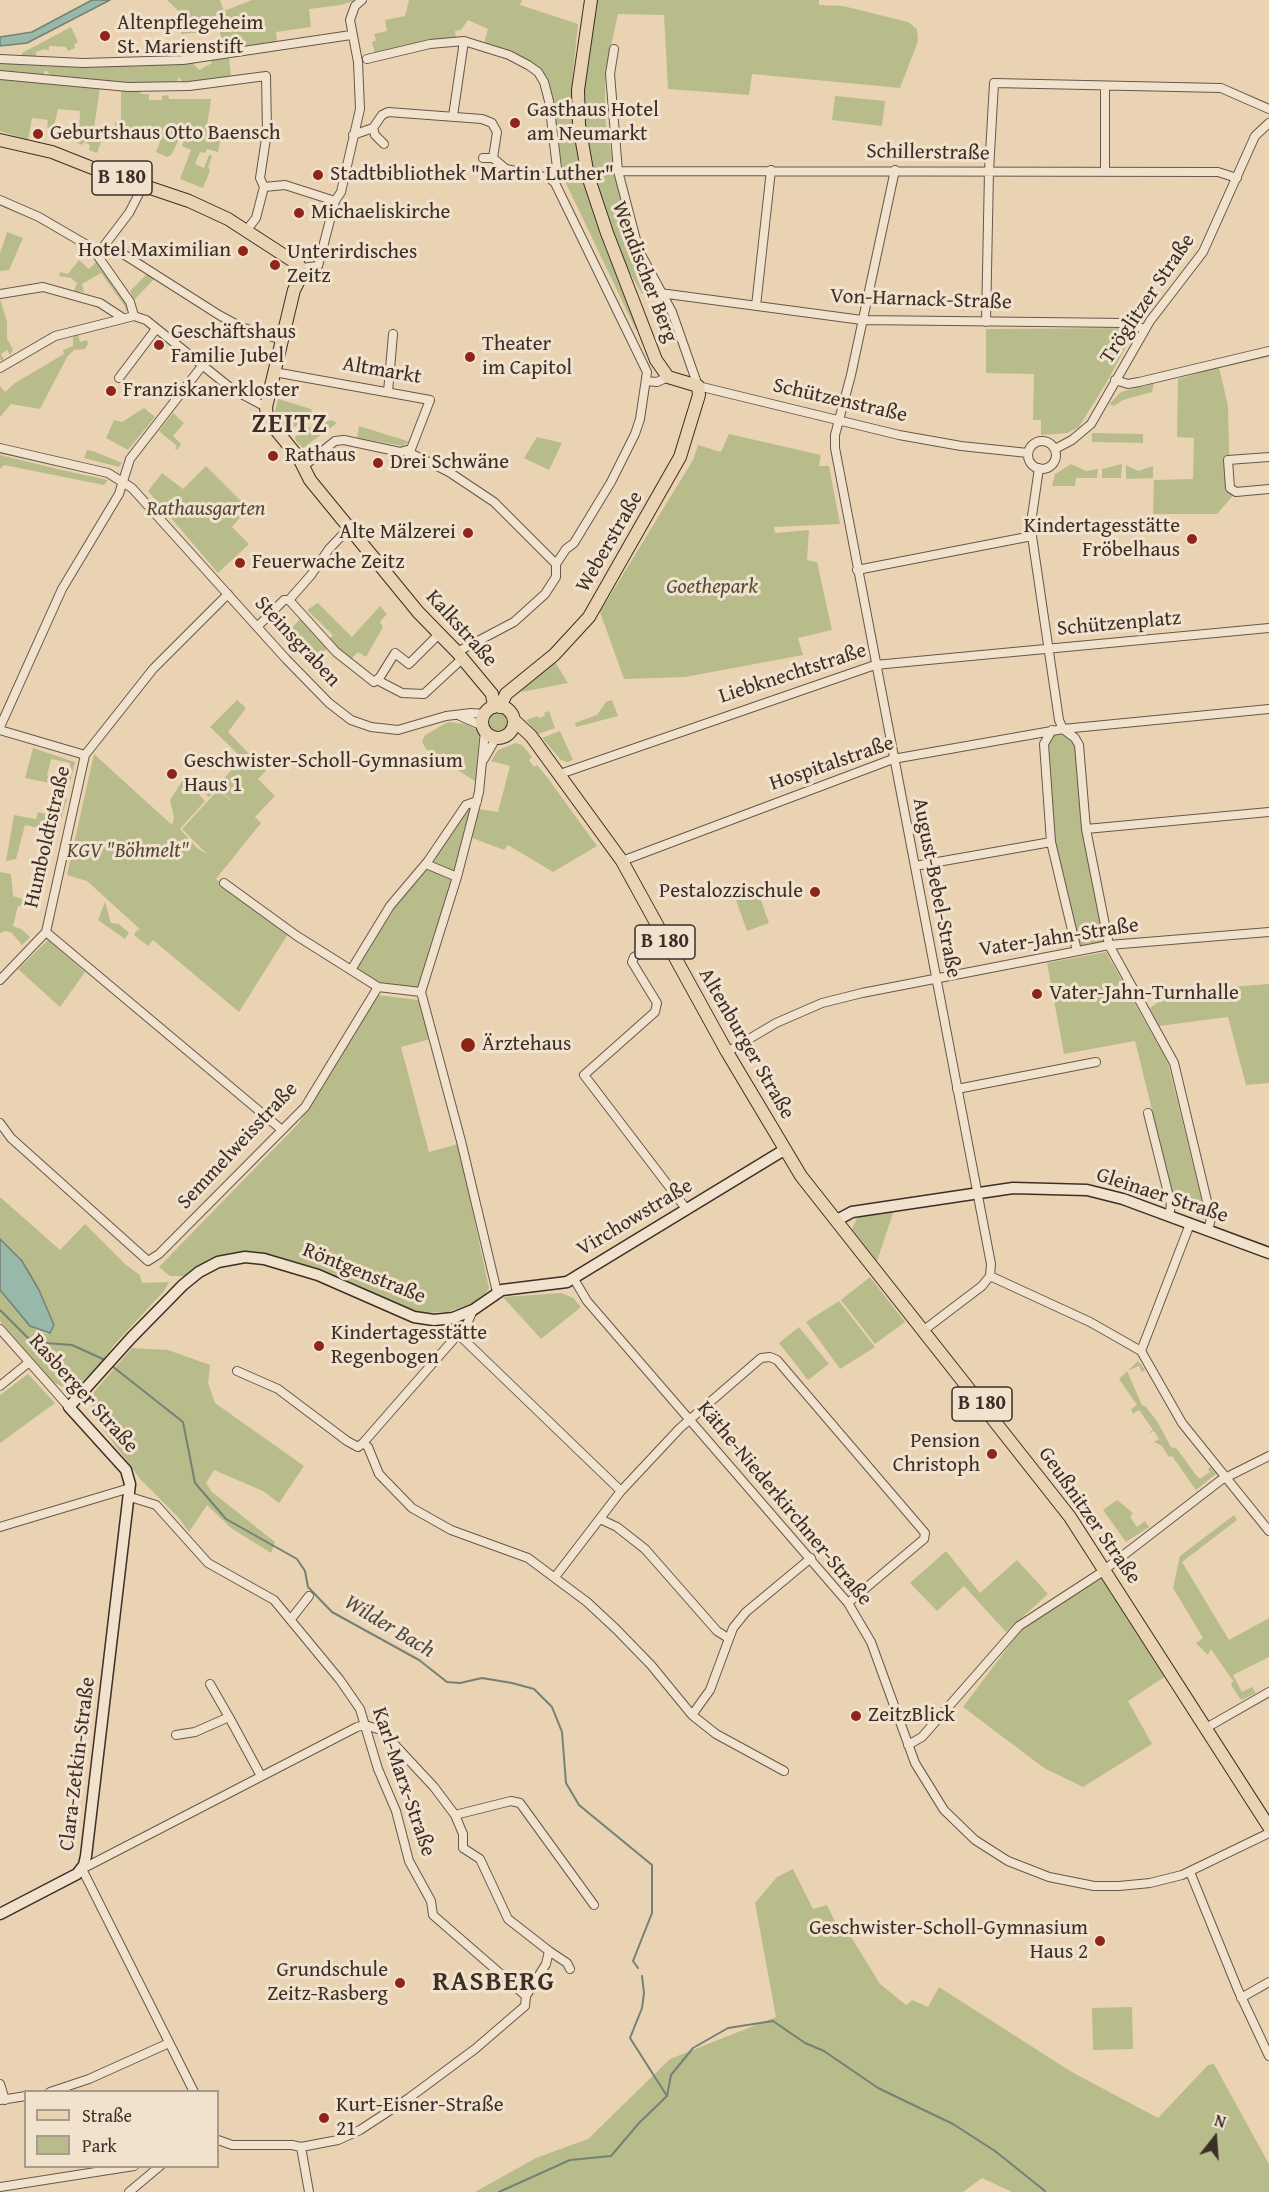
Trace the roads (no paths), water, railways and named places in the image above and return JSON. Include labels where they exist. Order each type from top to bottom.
[{"type":"main road","name":"Wendischer Berg","points":[[591,0],[579,76],[578,107],[582,147],[607,233],[657,360],[668,378]]},
{"type":"main road","name":"B 180","points":[[0,140],[52,152],[203,207],[297,262],[302,268]]},
{"type":"main road","points":[[302,268],[266,409],[271,425],[304,466]]},
{"type":"main road","name":"Schützenstraße","points":[[668,378],[698,386]]},
{"type":"main road","name":"Weberstraße","points":[[497,721],[504,697],[554,655],[589,617],[680,457],[698,403],[698,386]]},
{"type":"main road","name":"Kalkstraße","points":[[304,466],[310,480],[438,634],[460,655],[492,694],[497,721]]},
{"type":"main road","name":"Altenburger Straße","points":[[497,721],[533,742],[560,774],[622,861],[727,1052],[784,1149],[807,1184],[837,1220]]},
{"type":"main road","name":"Geußnitzer Straße","points":[[837,1220],[1057,1500],[1105,1569],[1269,1827]]},
{"type":"street","points":[[302,268],[318,266],[335,201],[341,192],[360,109],[358,62],[351,35],[350,20],[355,6],[362,0]]},
{"type":"street","points":[[0,59],[83,63],[183,60],[351,35]]},
{"type":"street","points":[[289,600],[336,652],[369,680],[377,680],[402,693],[424,694],[460,655],[531,609],[556,577],[556,564],[566,549],[574,543],[611,482],[635,434],[646,381],[645,363],[553,180],[556,168],[549,101],[538,72],[510,56],[464,41],[430,44],[367,59]]},
{"type":"street","points":[[453,116],[464,41]]},
{"type":"street","points":[[614,49],[610,74],[618,171],[639,251],[672,312],[698,386]]},
{"type":"street","points":[[0,75],[128,87],[189,86],[266,76],[267,132],[260,178],[264,187],[256,218],[243,229]]},
{"type":"street","points":[[986,322],[989,171],[994,83],[1221,88],[1269,109]]},
{"type":"street","points":[[1105,86],[1105,172]]},
{"type":"street","points":[[353,135],[373,128],[382,115],[388,112],[482,119],[492,123],[498,138],[493,158]]},
{"type":"street","name":"Tröglitzer Straße","points":[[1055,449],[1072,440],[1091,424],[1145,329],[1203,252],[1256,136],[1269,123]]},
{"type":"street","points":[[373,128],[375,135],[384,144]]},
{"type":"street","points":[[483,158],[493,158],[506,169],[553,180]]},
{"type":"street","points":[[756,306],[771,170]]},
{"type":"street","name":"August-Bebel-Straße","points":[[895,170],[851,375],[838,422],[835,448],[976,1193],[992,1264],[990,1276]]},
{"type":"street","name":"Schillerstraße","points":[[618,171],[1218,172],[1237,178]]},
{"type":"street","points":[[97,255],[129,213],[144,184]]},
{"type":"street","points":[[264,187],[285,185],[335,201]]},
{"type":"street","points":[[0,200],[74,237],[97,255],[133,306],[134,316]]},
{"type":"street","points":[[120,252],[227,319],[257,333],[282,340]]},
{"type":"street","points":[[0,294],[43,287],[108,306],[123,318]]},
{"type":"street","name":"Von-Harnack-Straße","points":[[660,293],[862,320],[1126,322],[1145,329]]},
{"type":"street","points":[[0,368],[55,336],[134,316],[146,320],[232,389],[266,409]]},
{"type":"street","points":[[119,378],[156,329]]},
{"type":"street","points":[[388,392],[393,334]]},
{"type":"street","points":[[1115,380],[1128,384],[1139,382],[1269,351]]},
{"type":"street","points":[[85,755],[0,728],[62,589],[119,494],[130,459],[202,366]]},
{"type":"street","name":"Altmarkt","points":[[274,372],[430,400],[414,446],[406,451]]},
{"type":"street","name":"Schützenstraße","points":[[646,381],[657,382],[668,378]]},
{"type":"street","name":"Schützenstraße","points":[[698,386],[838,422],[940,442],[1028,453]]},
{"type":"street","points":[[304,466],[335,441],[406,451],[448,472],[494,502],[556,564]]},
{"type":"street","points":[[1037,441],[1048,442],[1055,449],[1053,464],[1039,468],[1032,465],[1028,453],[1032,444],[1037,441]]},
{"type":"street","name":"Steinsgraben","points":[[0,448],[108,473],[123,481],[140,496],[257,627],[340,712],[371,727],[404,729],[446,716],[471,713],[497,721]]},
{"type":"street","points":[[1269,457],[1228,460],[1230,488],[1236,492],[1269,489]]},
{"type":"street","name":"Schützenplatz","points":[[1039,468],[1032,516],[1032,536],[1047,649],[1269,628]]},
{"type":"street","points":[[257,627],[284,600],[289,600],[311,575],[329,549],[350,527]]},
{"type":"street","points":[[857,570],[1032,536]]},
{"type":"street","name":"Humboldtstraße","points":[[0,980],[46,932],[85,755],[153,669],[228,594]]},
{"type":"street","points":[[377,680],[395,653],[409,664],[438,634]]},
{"type":"street","points":[[1047,649],[1059,720],[1063,729],[1075,738],[1079,746],[1086,829],[1109,945],[1173,1063],[1211,1218],[1208,1231]]},
{"type":"street","name":"Liebknechtstraße","points":[[560,774],[875,665],[1047,649]]},
{"type":"street","name":"Hospitalstraße","points":[[622,861],[893,759],[1052,730],[1269,710]]},
{"type":"street","points":[[484,759],[482,753],[497,721]]},
{"type":"street","points":[[497,721],[484,759],[477,801],[457,877],[421,992],[461,1141],[497,1292]]},
{"type":"street","points":[[1052,730],[1044,744],[1051,842],[1077,951]]},
{"type":"street","points":[[351,970],[390,906],[426,864],[466,805],[477,801]]},
{"type":"street","points":[[1086,829],[1269,812]]},
{"type":"street","points":[[915,866],[1051,842]]},
{"type":"street","points":[[426,864],[457,877]]},
{"type":"street","points":[[224,884],[297,936],[378,987],[421,992]]},
{"type":"street","points":[[46,932],[282,1130]]},
{"type":"street","name":"Vater-Jahn-Straße","points":[[727,1052],[776,1023],[822,1003],[935,978],[1109,945],[1269,932]]},
{"type":"street","points":[[665,941],[634,957],[632,962],[657,1003],[655,1012],[584,1075],[687,1210]]},
{"type":"street","name":"Semmelweisstraße","points":[[0,1124],[8,1136],[144,1258],[151,1260],[306,1104],[378,987]]},
{"type":"street","points":[[957,1089],[1096,1062]]},
{"type":"street","points":[[1148,1113],[1171,1205],[1169,1216]]},
{"type":"street","name":"Virchowstraße","points":[[497,1292],[562,1284],[574,1279],[784,1149]]},
{"type":"street","name":"Gleinaer Straße","points":[[837,1220],[849,1212],[1024,1187],[1087,1190],[1123,1199],[1269,1252]]},
{"type":"street","points":[[1141,1351],[1190,1224]]},
{"type":"street","name":"Röntgenstraße","points":[[69,1407],[146,1322],[199,1272],[218,1262],[245,1257],[291,1265],[414,1317],[444,1319],[473,1310],[497,1292]]},
{"type":"street","points":[[924,1330],[982,1286],[990,1276],[1090,1322],[1141,1351],[1182,1423],[1269,1531]]},
{"type":"street","name":"Käthe-Niederkirchner-Straße","points":[[574,1279],[587,1302],[849,1603],[871,1642],[908,1745],[930,1789],[944,1810],[980,1843],[1017,1865],[1058,1880],[1094,1886],[1150,1883],[1190,1872],[1269,1833]]},
{"type":"street","points":[[237,1371],[270,1384],[358,1447],[472,1318],[473,1310]]},
{"type":"street","name":"Rasberger Straße","points":[[0,1329],[126,1470],[130,1492]]},
{"type":"street","points":[[458,1334],[621,1491]]},
{"type":"street","points":[[555,1578],[621,1491],[690,1419],[761,1358],[770,1357],[777,1360],[925,1533],[924,1539],[849,1603]]},
{"type":"street","points":[[0,1386],[28,1363]]},
{"type":"street","points":[[363,1443],[368,1447],[379,1474],[411,1508],[452,1530],[528,1558],[616,1629],[651,1665],[692,1715],[716,1734],[784,1771]]},
{"type":"street","points":[[908,1745],[922,1737],[1005,1640],[1035,1614],[1105,1569],[1226,1476],[1269,1456]]},
{"type":"street","points":[[0,1527],[130,1492]]},
{"type":"street","name":"Karl-Marx-Straße","points":[[130,1492],[156,1505],[208,1563],[265,1593],[291,1619],[355,1700],[378,1770],[396,1811],[409,1861],[431,1901],[433,1915],[526,1996]]},
{"type":"street","name":"Clara-Zetkin-Straße","points":[[130,1492],[86,1856],[82,1869],[193,2090]]},
{"type":"street","points":[[600,1519],[617,1527],[645,1549],[717,1631],[728,1638]]},
{"type":"street","points":[[692,1715],[710,1690],[728,1638],[746,1612],[811,1558]]},
{"type":"street","points":[[291,1619],[309,1596]]},
{"type":"street","points":[[210,1684],[261,1776]]},
{"type":"street","points":[[1206,1728],[1269,1692]]},
{"type":"street","points":[[176,1736],[195,1732],[229,1717]]},
{"type":"street","points":[[0,1914],[261,1776],[365,1725],[381,1730],[455,1815],[463,1834],[463,1848],[480,1859],[508,1919],[567,1963],[570,1969]]},
{"type":"street","points":[[455,1815],[511,1801],[520,1803],[594,1905]]},
{"type":"street","points":[[1190,1872],[1241,1998],[1269,2056]]},
{"type":"street","points":[[219,2140],[232,2145],[301,2147],[350,2135],[409,2098],[525,2006],[526,1996],[546,1964],[549,1951]]},
{"type":"street","points":[[1241,1998],[1269,1982]]},
{"type":"street","points":[[53,2090],[88,2079],[169,2043]]},
{"type":"street","points":[[0,2084],[3,2100],[24,2096]]},
{"type":"street","points":[[301,2147],[309,2192]]},
{"type":"street","points":[[0,2187],[121,2168]]},
{"type":"street","points":[[129,2192],[158,2168]]},
{"type":"waterway","name":"Wilder Bach","points":[[0,1310],[32,1342],[72,1345],[105,1360]]},
{"type":"waterway","name":"Wilder Bach","points":[[112,1366],[183,1422],[195,1483],[226,1519],[297,1559],[305,1571],[308,1587],[332,1612],[419,1660],[447,1682],[460,1683],[482,1678],[512,1683],[534,1689],[552,1707],[562,1732],[566,1783],[579,1805],[652,1865],[652,1913],[633,1961],[638,1968]]},
{"type":"waterway","name":"Wilder Bach","points":[[642,1976],[644,1993],[642,2008],[630,2038],[667,2096]]},
{"type":"waterway","points":[[667,2096],[671,2075],[693,2048],[728,2028],[773,2021],[805,2043],[824,2051],[878,2088],[953,2124],[995,2151],[1045,2191]]},
{"type":"waterway","name":"Wilder Bach","points":[[499,2192],[570,2160],[611,2156],[639,2123],[667,2096]]},
{"type":"place","name":"Altenpflegeheim St. Marienstift","points":[[105,36]]},
{"type":"place","name":"Gasthaus Hotel am Neumarkt","points":[[515,123]]},
{"type":"place","name":"Geburtshaus Otto Baensch","points":[[38,134]]},
{"type":"place","name":"Stadtbibliothek \"Martin Luther\"","points":[[318,175]]},
{"type":"place","name":"Michaeliskirche","points":[[299,213]]},
{"type":"place","name":"Hotel Maximilian","points":[[243,251]]},
{"type":"place","name":"Unterirdisches Zeitz","points":[[275,265]]},
{"type":"place","name":"Geschäftshaus Familie Jubel","points":[[159,345]]},
{"type":"place","name":"Theater im Capitol","points":[[470,357]]},
{"type":"place","name":"Franziskanerkloster","points":[[111,391]]},
{"type":"place","name":"Rathaus","points":[[273,456]]},
{"type":"place","name":"Drei Schwäne","points":[[378,463]]},
{"type":"place","name":"Alte Mälzerei","points":[[468,533]]},
{"type":"place","name":"Kindertagesstätte Fröbelhaus","points":[[1192,539]]},
{"type":"place","name":"Feuerwache Zeitz","points":[[240,563]]},
{"type":"place","name":"Geschwister-Scholl-Gymnasium Haus 1","points":[[172,774]]},
{"type":"place","name":"Pestalozzischule","points":[[815,892]]},
{"type":"place","name":"Vater-Jahn-Turnhalle","points":[[1037,994]]},
{"type":"place","name":"Ärztehaus","points":[[468,1045]]},
{"type":"place","name":"Kindertagesstätte Regenbogen","points":[[319,1346]]},
{"type":"place","name":"Pension Christoph","points":[[992,1454]]},
{"type":"place","name":"ZeitzBlick","points":[[856,1716]]},
{"type":"place","name":"Geschwister-Scholl-Gymnasium Haus 2","points":[[1100,1941]]},
{"type":"place","name":"Grundschule Zeitz-Rasberg","points":[[400,1983]]},
{"type":"place","name":"Kurt-Eisner-Straße 21","points":[[324,2118]]},
{"type":"district","name":"ZEITZ","points":[[290,425]]},
{"type":"district","name":"RASBERG","points":[[494,1983]]},
{"type":"park label","name":"Rathausgarten","points":[[206,510]]},
{"type":"park label","name":"Goethepark","points":[[712,588]]},
{"type":"park label","name":"KGV \"Böhmelt\"","points":[[128,852]]}]
